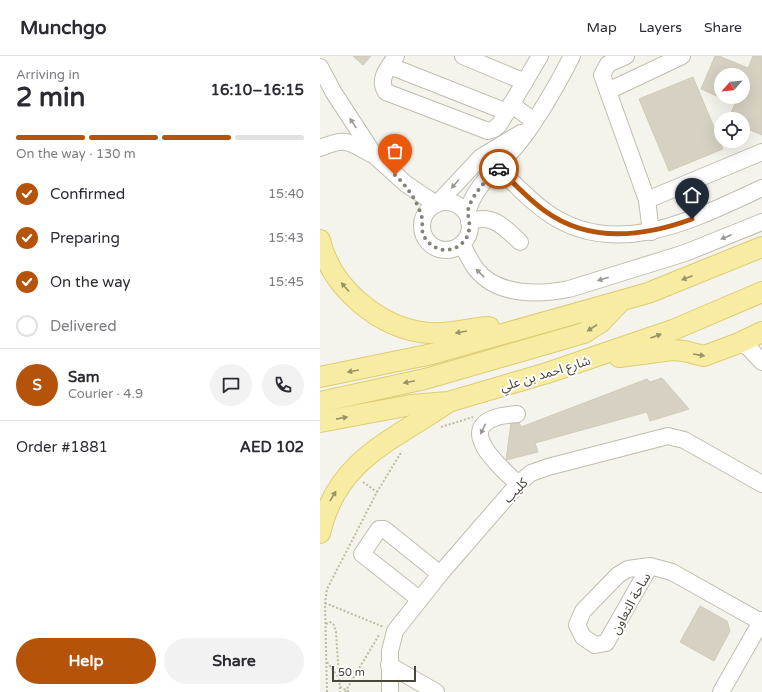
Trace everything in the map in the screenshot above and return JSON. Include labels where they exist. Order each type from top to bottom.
[{"type":"main road","points":[[320,240],[330,267],[344,287],[366,308],[390,322],[415,331],[428,333],[455,333],[488,327],[513,332]]},
{"type":"main road","points":[[320,377],[396,363],[621,301],[691,277],[762,247]]},
{"type":"main road","name":"شارع احمد بن علي","points":[[320,422],[411,405],[448,402],[606,354],[673,330],[762,292]]},
{"type":"main road","points":[[320,402],[425,379],[584,333],[601,322],[621,301]]},
{"type":"main road","points":[[606,354],[628,357],[678,350],[704,356],[739,343],[762,332]]},
{"type":"main road","points":[[320,533],[329,503],[348,473],[376,447],[415,425],[448,402]]},
{"type":"street","points":[[463,56],[525,82]]},
{"type":"street","points":[[531,125],[518,120],[508,110],[393,61],[382,81],[384,88],[390,94],[484,130],[492,131],[497,128],[508,110],[525,82],[540,56]]},
{"type":"street","points":[[406,184],[422,219],[423,235],[433,246],[448,250],[462,244],[467,238],[468,218],[474,196],[521,140],[550,97],[572,56]]},
{"type":"street","points":[[626,56],[608,64],[602,75],[647,200],[652,232]]},
{"type":"street","points":[[608,91],[682,56]]},
{"type":"street","points":[[320,67],[334,93],[374,156]]},
{"type":"street","points":[[422,219],[427,210],[436,204],[481,156],[531,125]]},
{"type":"street","points":[[320,148],[337,141],[349,142],[374,156],[406,184],[436,204],[449,202],[456,204],[468,218],[491,219],[501,224],[520,242]]},
{"type":"street","points":[[647,200],[762,152]]},
{"type":"street","points":[[481,156],[491,162],[496,170],[545,211],[569,224],[596,233],[624,235],[652,232],[706,214],[762,188]]},
{"type":"street","points":[[462,244],[476,270],[490,280],[515,291],[533,294],[550,293],[569,289],[685,253],[762,222]]},
{"type":"street","points":[[762,342],[760,354],[762,361]]},
{"type":"street","points":[[739,343],[748,348],[762,361]]},
{"type":"street","points":[[516,414],[491,419],[486,423],[480,435],[483,448],[518,484]]},
{"type":"street","name":"كليب","points":[[390,692],[389,629],[419,599],[518,484],[531,473],[668,436],[684,440],[762,484]]},
{"type":"street","points":[[419,599],[362,554],[379,529],[384,529],[440,574]]},
{"type":"street","name":"ساحة التعاون","points":[[650,566],[610,639],[606,643],[595,645],[583,637],[577,625],[583,611],[623,571],[633,567],[650,566],[672,572],[762,621]]},
{"type":"street","points":[[721,692],[762,621]]},
{"type":"street","points":[[389,665],[436,692]]},
{"type":"path","points":[[325,603],[389,629],[346,691]]},
{"type":"path","points":[[326,624],[330,622],[334,625],[336,632],[340,692]]},
{"type":"path","points":[[326,661],[339,678]]},
{"type":"path","points":[[340,687],[350,692]]},
{"type":"building","points":[[353,56],[371,56],[363,65]]},
{"type":"building","points":[[715,56],[719,56],[748,68],[714,68],[714,95],[701,89]]},
{"type":"building","points":[[753,56],[762,56],[762,135],[750,130],[750,112],[731,112],[735,104],[750,104],[750,68],[748,68]]},
{"type":"building","points":[[693,77],[714,127],[714,148],[723,149],[669,171],[639,99]]},
{"type":"building","points":[[662,378],[689,409],[650,421],[647,412],[535,443],[538,452],[506,460],[511,423],[518,420],[521,427],[647,379],[650,382]]},
{"type":"building","points":[[700,606],[727,621],[730,631],[714,661],[680,642]]},
{"type":"way so far","points":[[395,175],[406,184],[414,199],[422,219],[423,235],[427,241],[440,250],[448,250],[462,244],[467,238],[469,230],[467,214],[468,208],[477,191],[498,168],[499,169]]},
{"type":"route","points":[[499,169],[545,211],[569,224],[596,233],[624,235],[652,232],[692,219]]}]
